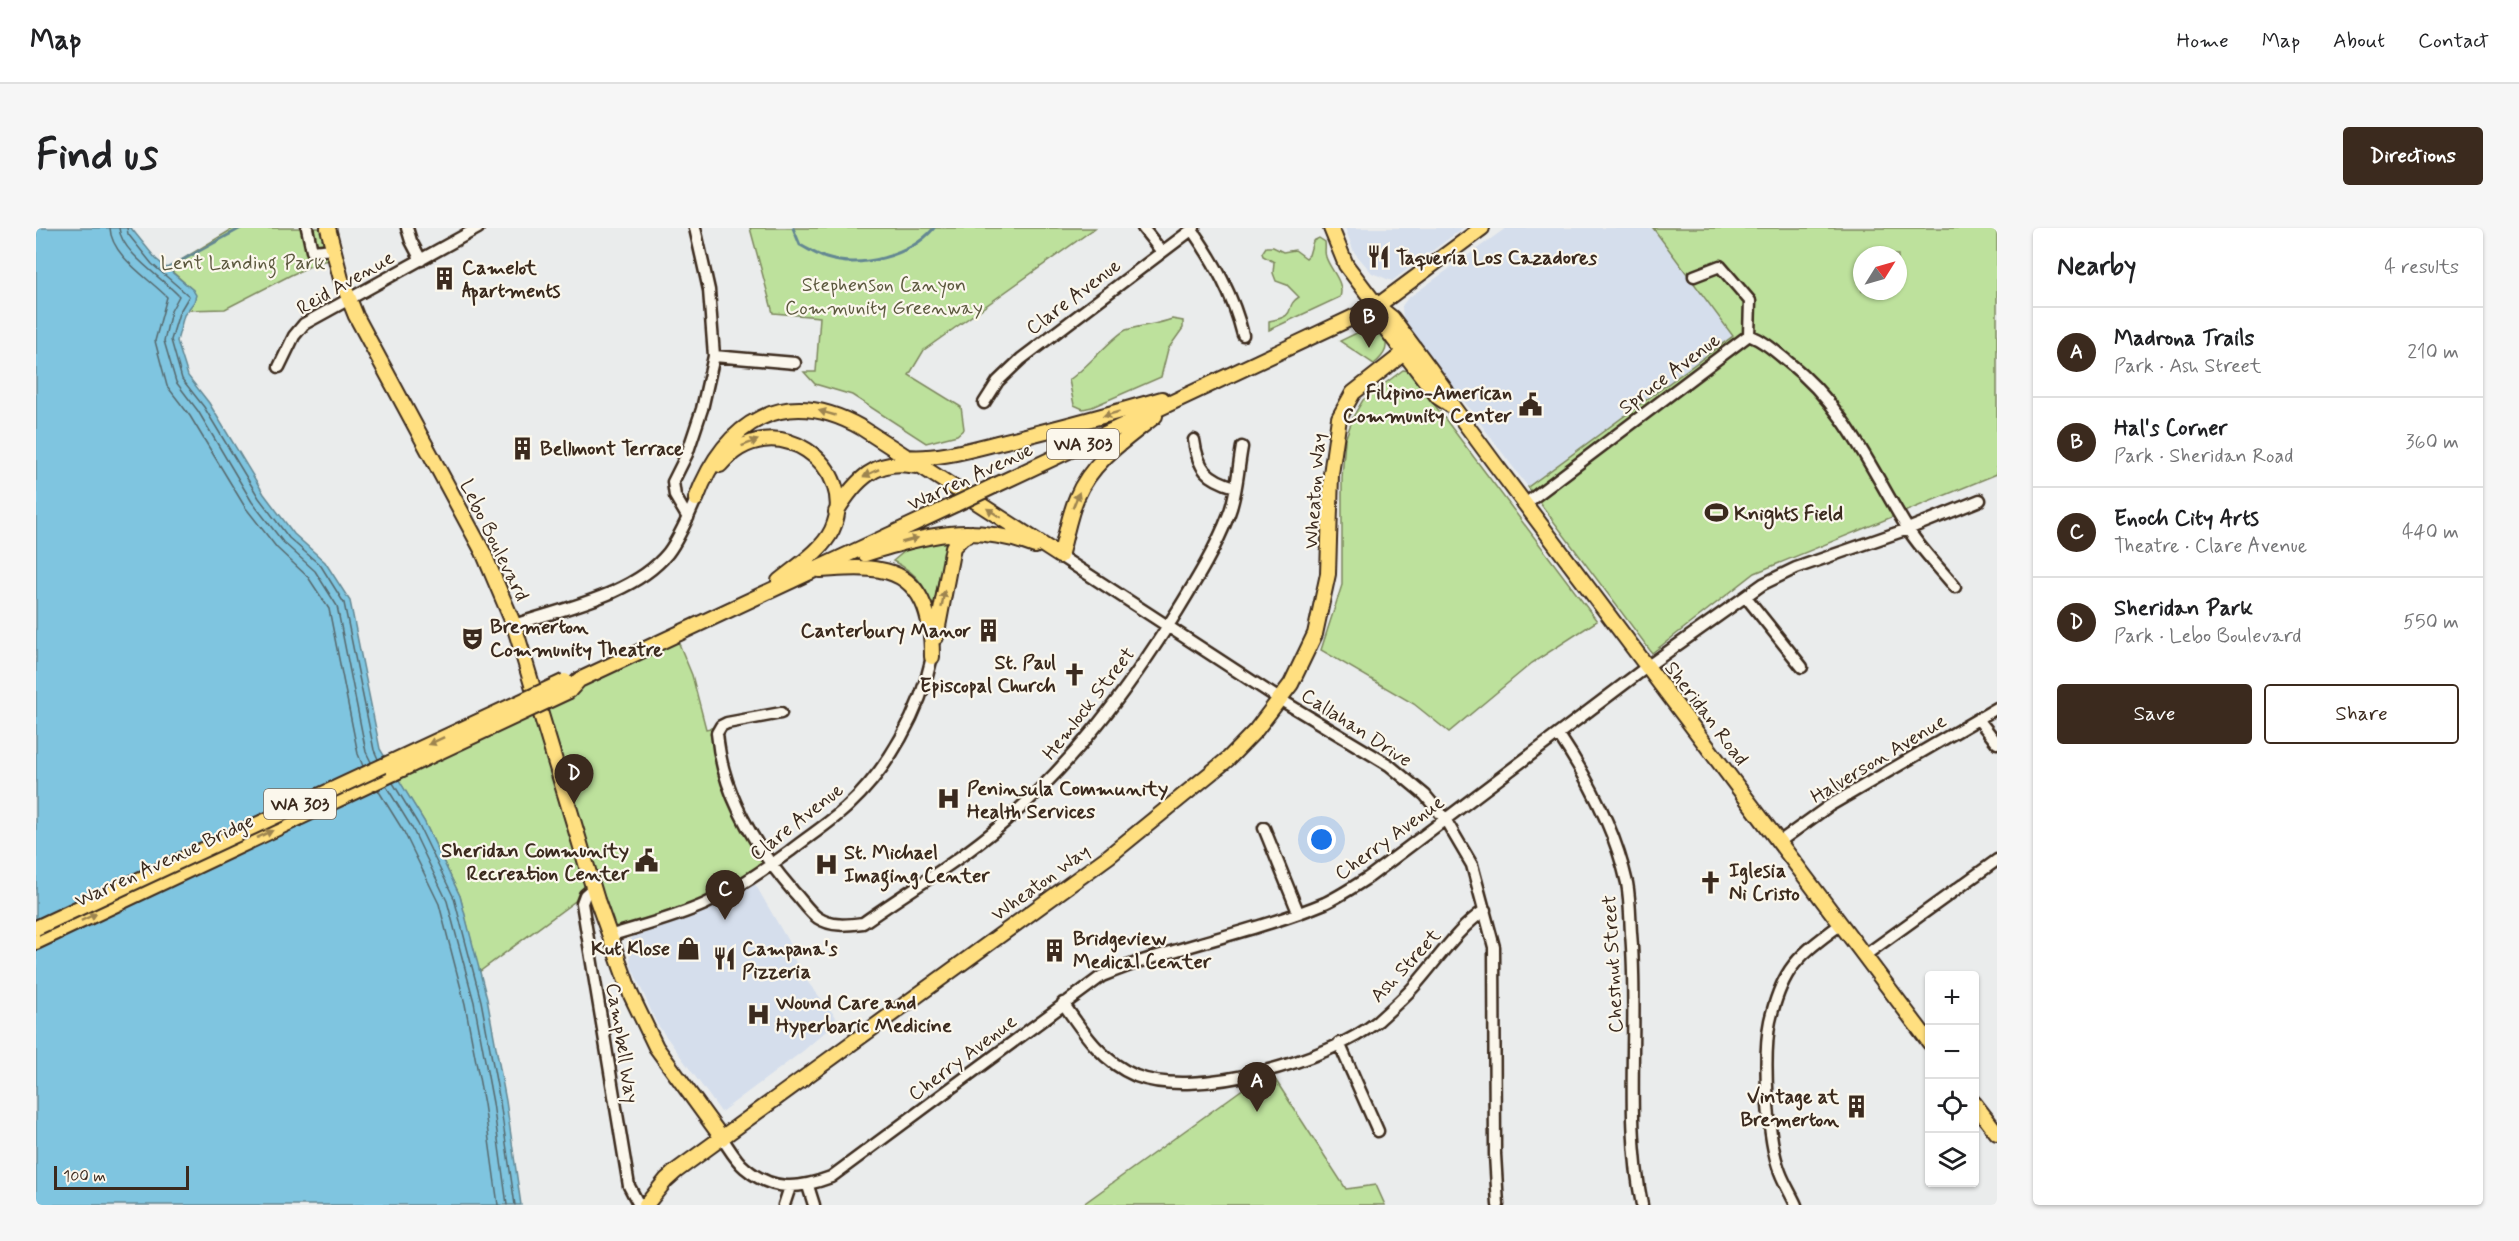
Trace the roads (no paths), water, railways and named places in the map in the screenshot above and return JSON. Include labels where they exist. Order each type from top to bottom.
[{"type":"main road","name":"Lebo Boulevard","points":[[328,228],[350,300],[483,552],[514,625],[593,888],[631,995],[649,1034],[722,1138]]},
{"type":"main road","name":"Sheridan Road","points":[[1331,228],[1341,258],[1377,306],[1392,318],[1446,391],[1453,407],[1925,1037]]},
{"type":"main road","name":"WA 303","points":[[1377,306],[1482,228]]},
{"type":"main road","name":"Sheridan Road","points":[[1377,306],[1383,325],[1404,353],[1438,397],[1453,407]]},
{"type":"main road","name":"Warren Avenue","points":[[571,684],[1377,306]]},
{"type":"main road","name":"Wheaton Way","points":[[646,1205],[666,1180],[1109,856],[1228,759],[1281,700],[1300,669],[1312,642],[1326,587],[1329,562],[1331,474],[1339,418],[1353,393],[1404,353]]},
{"type":"main road","points":[[904,457],[933,456],[981,447],[1078,424],[1207,386]]},
{"type":"main road","points":[[1060,556],[1075,502],[1091,472],[1108,453],[1172,402]]},
{"type":"main road","points":[[696,499],[717,455],[736,434],[765,415],[788,409],[812,409],[836,415],[862,428],[1060,556]]},
{"type":"main road","points":[[696,499],[720,465],[736,449],[759,440],[770,438],[795,443],[817,457],[830,477],[835,492],[832,530],[815,552],[764,593]]},
{"type":"main road","points":[[835,513],[853,485],[868,473],[893,465],[924,468]]},
{"type":"main road","points":[[814,570],[911,540],[947,532],[1011,537],[1060,556]]},
{"type":"main road","points":[[932,657],[953,547],[963,537],[972,533]]},
{"type":"main road","points":[[814,570],[880,570],[906,580],[926,607],[932,631],[932,657]]},
{"type":"main road","name":"Warren Avenue Bridge","points":[[36,928],[571,684]]},
{"type":"main road","name":"Warren Avenue Bridge","points":[[36,942],[571,684]]},
{"type":"main road","points":[[1979,1110],[1997,1133]]},
{"type":"street","points":[[307,228],[312,251],[333,249]]},
{"type":"street","points":[[407,228],[411,241],[422,260]]},
{"type":"street","points":[[688,518],[675,496],[673,482],[690,445],[702,409],[714,356],[709,290],[695,228]]},
{"type":"street","points":[[1143,228],[1162,252]]},
{"type":"street","name":"Reid Avenue","points":[[279,367],[294,336],[304,324],[476,229]]},
{"type":"street","points":[[1193,229],[1219,271],[1235,306],[1243,335]]},
{"type":"street","name":"Clare Avenue","points":[[984,403],[994,386],[1012,366],[1193,229]]},
{"type":"street","name":"Spruce Avenue","points":[[1525,504],[1749,335],[1750,301],[1720,266],[1694,276]]},
{"type":"street","points":[[1749,335],[1761,340],[1801,372],[1838,412],[1863,449],[1908,529],[1955,587]]},
{"type":"street","points":[[714,356],[795,363]]},
{"type":"street","points":[[1194,440],[1197,460],[1205,471],[1214,480],[1235,487]]},
{"type":"street","name":"Hemlock Street","points":[[770,865],[819,918],[842,926],[863,923],[989,835],[1031,799],[1072,757],[1128,686],[1210,556],[1230,512],[1242,447]]},
{"type":"street","points":[[514,625],[611,593],[644,577],[669,551],[696,499]]},
{"type":"street","name":"Cherry Avenue","points":[[722,1138],[744,1168],[767,1183],[790,1187],[808,1186],[831,1178],[1102,976],[1327,902],[1369,877],[1648,666],[1764,584],[1796,568],[1908,529],[1980,500]]},
{"type":"street","name":"Callahan Drive","points":[[1060,556],[1281,700],[1393,767],[1425,795],[1445,819],[1472,865],[1494,947],[1495,1154],[1498,1205]]},
{"type":"street","points":[[1746,597],[1802,667]]},
{"type":"street","name":"Clare Avenue","points":[[609,936],[698,907],[734,889],[838,814],[869,784],[907,726],[924,686],[932,657]]},
{"type":"street","name":"Halverson Avenue","points":[[1779,842],[1829,806],[1997,708]]},
{"type":"street","points":[[770,865],[752,836],[732,793],[717,741],[717,733],[721,726],[781,713]]},
{"type":"street","points":[[1978,719],[1997,743]]},
{"type":"street","name":"Chestnut Street","points":[[1559,735],[1582,769],[1601,810],[1627,884],[1633,957],[1635,1170],[1642,1205]]},
{"type":"street","points":[[1264,828],[1298,912]]},
{"type":"street","points":[[1864,956],[1997,860]]},
{"type":"street","name":"Campbell Way","points":[[593,888],[585,895],[582,903],[629,1186],[639,1205]]},
{"type":"street","name":"Ash Street","points":[[1063,1003],[1089,1041],[1120,1068],[1136,1075],[1166,1083],[1250,1075],[1303,1060],[1376,1022],[1416,985],[1468,921],[1485,910]]},
{"type":"street","points":[[1796,1205],[1779,1171],[1769,1130],[1767,1046],[1769,1024],[1775,1002],[1790,970],[1809,949],[1841,924]]},
{"type":"street","points":[[1339,1043],[1378,1131]]},
{"type":"street","points":[[808,1186],[814,1205]]},
{"type":"street","points":[[784,1205],[790,1187]]},
{"type":"water","points":[[36,228],[131,228],[156,259],[193,290],[196,295],[194,302],[184,315],[177,341],[188,376],[209,403],[264,494],[294,534],[325,562],[350,601],[380,749],[424,821],[460,896],[487,999],[506,1101],[521,1205],[36,1205]]},
{"type":"waterway","points":[[168,268],[241,228]]},
{"type":"waterway","points":[[793,228],[800,245],[816,254],[840,261],[854,262],[869,261],[899,253],[924,238],[934,228]]},
{"type":"place","name":"Taquería Los Cazadores","points":[[1378,257]]},
{"type":"place","name":"Camelot Apartments","points":[[444,278]]},
{"type":"place","name":"Hal's Corner","points":[[1369,348]]},
{"type":"place","name":"Filipino-American Community Center","points":[[1530,404]]},
{"type":"place","name":"Bellmont Terrace","points":[[522,448]]},
{"type":"place","name":"Knights Field","points":[[1716,513]]},
{"type":"place","name":"Canterbury Manor","points":[[989,630]]},
{"type":"place","name":"Bremerton Community Theatre","points":[[472,638]]},
{"type":"place","name":"St. Paul Episcopal Church","points":[[1074,674]]},
{"type":"place","name":"Peninsula Community Health Services","points":[[949,799]]},
{"type":"place","name":"Sheridan Park","points":[[574,804]]},
{"type":"place","name":"Sheridan Community Recreation Center","points":[[647,861]]},
{"type":"place","name":"St. Michael Imaging Center","points":[[826,864]]},
{"type":"place","name":"Iglesia Ni Cristo","points":[[1711,882]]},
{"type":"place","name":"Enoch City Arts","points":[[725,920]]},
{"type":"place","name":"Kut Klose","points":[[688,948]]},
{"type":"place","name":"Bridgeview Medical Center","points":[[1055,950]]},
{"type":"place","name":"Campana's Pizzeria","points":[[724,959]]},
{"type":"place","name":"Wound Care and Hyperbaric Medicine","points":[[758,1014]]},
{"type":"place","name":"Vintage at Bremerton","points":[[1857,1107]]},
{"type":"place","name":"Madrona Trails","points":[[1257,1112]]},
{"type":"park label","name":"Lent Landing Park","points":[[243,262]]},
{"type":"park label","name":"Stephenson Canyon Community Greenway","points":[[884,296]]}]
